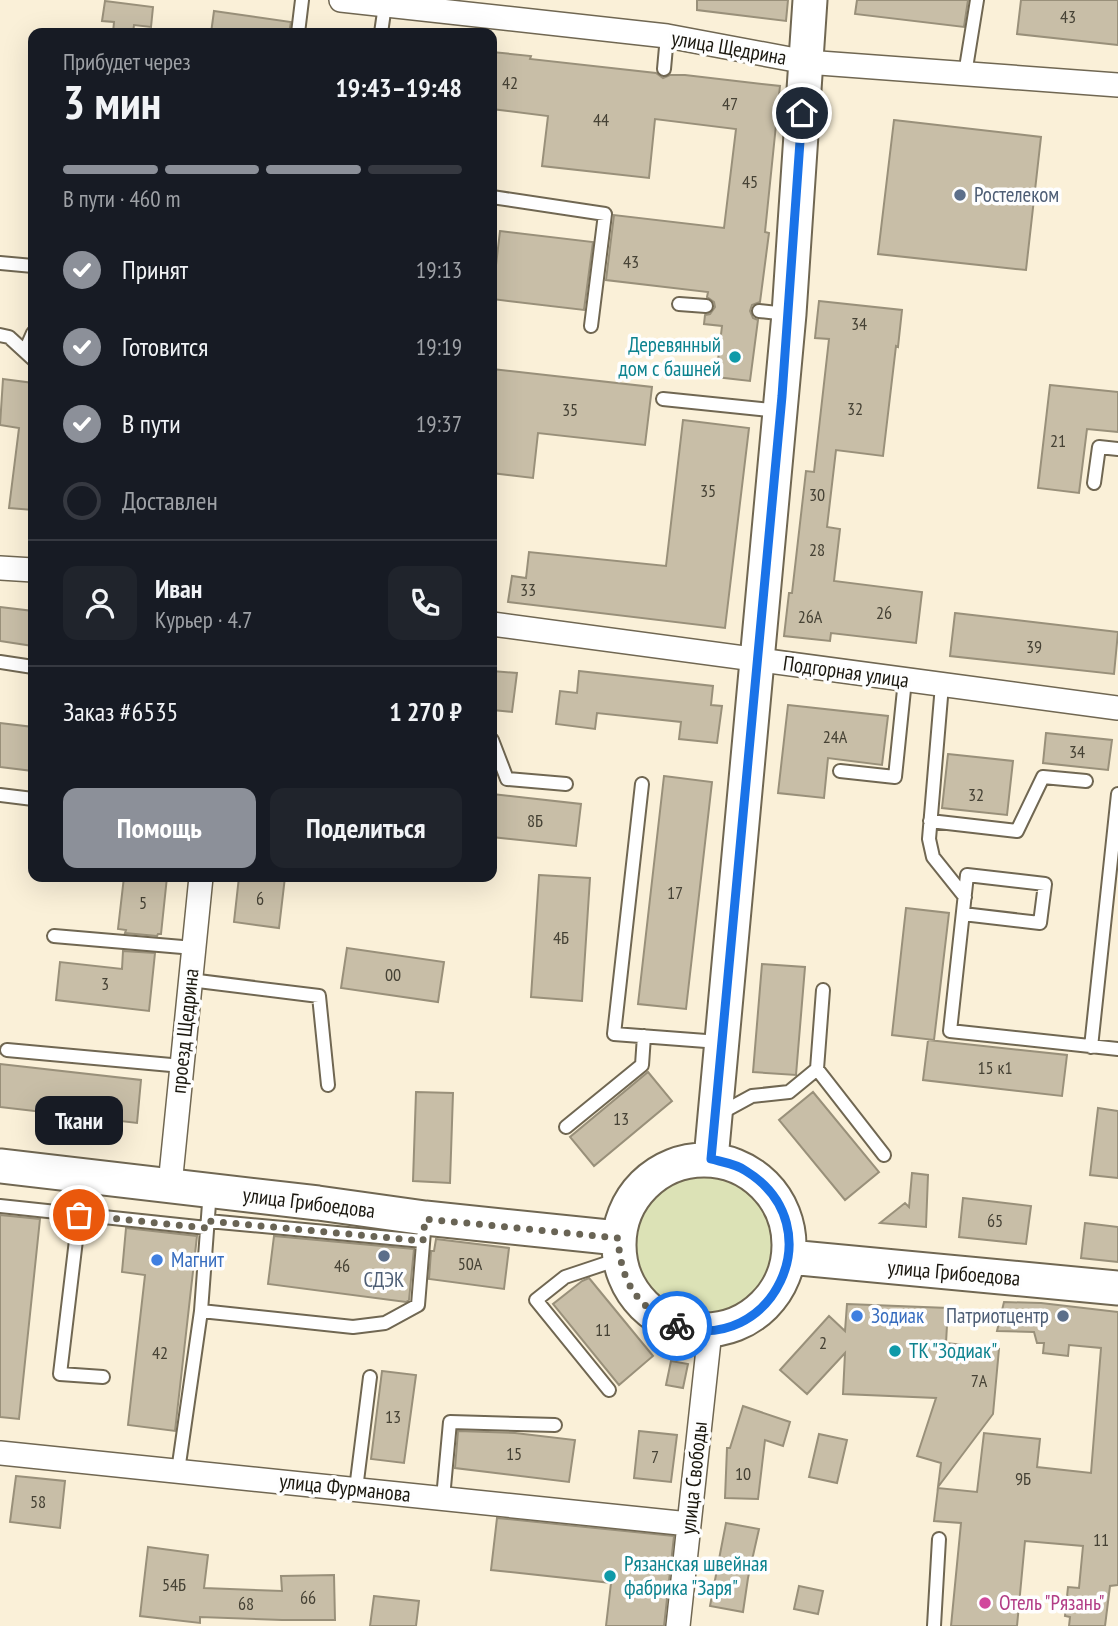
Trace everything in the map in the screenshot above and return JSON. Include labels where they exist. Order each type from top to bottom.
[{"type":"main road","points":[[711,1159],[780,411],[774,313],[806,62],[810,0]]},
{"type":"main road","points":[[711,1159],[744,1169],[766,1185],[781,1207],[789,1230],[789,1257],[778,1289],[764,1307],[740,1323],[710,1331],[680,1328],[655,1316],[629,1286],[619,1249],[623,1217],[639,1190],[659,1171],[685,1161],[711,1159]]},
{"type":"main road","name":"улица Грибоедова","points":[[0,1166],[170,1185],[208,1213],[619,1249]]},
{"type":"main road","name":"улица Грибоедова","points":[[789,1257],[1118,1289]]},
{"type":"street","name":"улица Щедрина","points":[[341,0],[667,36],[806,62],[1118,85]]},
{"type":"street","points":[[0,568],[28,570]]},
{"type":"street","name":"Подгорная улица","points":[[497,625],[1118,708]]},
{"type":"street","name":"проезд Щедрина","points":[[170,1185],[201,882]]},
{"type":"street","name":"улица Свободы","points":[[678,1626],[710,1331]]},
{"type":"street","name":"улица Фурманова","points":[[0,1453],[689,1524]]},
{"type":"lane","points":[[299,28],[302,0]]},
{"type":"lane","points":[[965,74],[977,0]]},
{"type":"lane","points":[[383,28],[391,4]]},
{"type":"lane","points":[[664,69],[667,36]]},
{"type":"lane","points":[[497,198],[605,214],[591,326]]},
{"type":"lane","points":[[0,263],[28,266]]},
{"type":"lane","points":[[679,304],[706,306]]},
{"type":"lane","points":[[0,335],[9,337],[28,354]]},
{"type":"lane","points":[[663,399],[780,411]]},
{"type":"lane","points":[[1094,483],[1098,447],[1118,449]]},
{"type":"lane","points":[[0,662],[28,666]]},
{"type":"lane","points":[[839,771],[895,777],[905,680]]},
{"type":"lane","points":[[943,685],[939,781],[929,839],[933,857],[965,897]]},
{"type":"lane","points":[[497,753],[507,779],[565,784]]},
{"type":"lane","points":[[930,821],[1017,831],[1042,777],[1086,780]]},
{"type":"lane","points":[[642,784],[614,1034],[723,1042]]},
{"type":"lane","points":[[1091,1047],[1118,794]]},
{"type":"lane","points":[[0,795],[28,798]]},
{"type":"lane","points":[[963,914],[1040,923],[1045,884],[967,875],[950,1031],[1118,1049]]},
{"type":"lane","points":[[54,936],[194,948]]},
{"type":"lane","points":[[190,980],[320,996],[328,1085]]},
{"type":"lane","points":[[823,990],[817,1069],[884,1155]]},
{"type":"lane","points":[[566,1127],[642,1065],[644,1037]]},
{"type":"lane","points":[[7,1050],[182,1066]]},
{"type":"lane","points":[[715,1116],[752,1096],[789,1092],[817,1069]]},
{"type":"lane","points":[[81,1175],[79,1215],[60,1374],[103,1377]]},
{"type":"lane","points":[[0,1206],[79,1215],[208,1213],[201,1311],[178,1471]]},
{"type":"lane","points":[[201,1311],[353,1327],[385,1323],[418,1305],[424,1230]]},
{"type":"lane","points":[[609,1390],[537,1300],[565,1277],[619,1249]]},
{"type":"lane","points":[[356,1489],[370,1377]]},
{"type":"lane","points":[[443,1498],[450,1422],[555,1425]]},
{"type":"lane","points":[[934,1626],[939,1539]]},
{"type":"green space","points":[[704,1170],[733,1176],[757,1192],[773,1216],[779,1245],[773,1274],[757,1298],[733,1314],[704,1320],[675,1314],[651,1298],[635,1274],[629,1245],[635,1216],[651,1192],[675,1176]]},
{"type":"building","points":[[697,0],[788,0],[786,21],[697,10]]},
{"type":"building","points":[[857,0],[968,0],[964,27],[855,14]]},
{"type":"building","points":[[1021,0],[1118,0],[1118,45],[1017,34]]},
{"type":"building","points":[[105,1],[153,7],[151,27],[134,25],[134,28],[113,28],[114,22],[102,21]]},
{"type":"building","points":[[214,11],[291,22],[290,28],[212,28]]},
{"type":"building","points":[[497,53],[531,56],[530,59],[656,73],[663,78],[685,75],[780,86],[765,232],[769,233],[760,302],[752,305],[750,311],[753,318],[758,320],[750,381],[716,377],[722,326],[704,324],[705,315],[710,314],[715,307],[714,302],[707,297],[708,292],[606,280],[614,215],[724,228],[736,129],[655,119],[649,178],[542,166],[548,116],[497,110]]},
{"type":"building","name":"Ростелеком","points":[[894,120],[1041,137],[1026,270],[878,254]]},
{"type":"building","points":[[500,231],[593,242],[584,310],[497,300]]},
{"type":"building","points":[[819,301],[902,310],[883,456],[836,450],[827,527],[840,529],[834,581],[922,592],[916,643],[831,633],[830,641],[784,636],[789,593],[792,593],[806,471],[814,472],[829,339],[815,338]]},
{"type":"building","points":[[497,370],[652,387],[645,445],[538,433],[533,478],[497,474]]},
{"type":"building","points":[[3,379],[28,382],[28,510],[9,508],[19,428],[0,425]]},
{"type":"building","points":[[1050,385],[1118,392],[1118,432],[1087,429],[1079,493],[1038,488]]},
{"type":"building","points":[[683,420],[749,428],[725,628],[508,602],[512,576],[526,578],[529,552],[666,566]]},
{"type":"building","points":[[0,607],[28,610],[28,645],[0,641]]},
{"type":"building","points":[[955,613],[1118,632],[1114,674],[950,656]]},
{"type":"building","points":[[497,671],[517,673],[512,712],[497,710]]},
{"type":"building","points":[[579,671],[713,686],[711,705],[722,706],[717,743],[679,739],[681,722],[597,713],[595,729],[556,724],[560,691],[577,693]]},
{"type":"building","points":[[788,705],[888,716],[882,765],[828,758],[824,798],[778,793]]},
{"type":"building","points":[[0,723],[28,726],[28,770],[0,767]]},
{"type":"building","points":[[1046,733],[1112,740],[1108,770],[1043,763]]},
{"type":"building","points":[[948,754],[1013,761],[1007,815],[942,808]]},
{"type":"building","points":[[664,776],[712,782],[686,1009],[638,1004]]},
{"type":"building","points":[[497,795],[581,804],[576,846],[497,838]]},
{"type":"building","points":[[539,875],[590,878],[582,1001],[531,997]]},
{"type":"building","points":[[123,882],[166,882],[161,934],[157,936],[125,933],[126,930],[118,929]]},
{"type":"building","points":[[238,882],[284,882],[279,928],[234,922]]},
{"type":"building","points":[[906,908],[949,913],[934,1040],[892,1035]]},
{"type":"building","points":[[347,948],[444,962],[438,1002],[341,988]]},
{"type":"building","points":[[123,951],[155,953],[149,1011],[56,1000],[60,962],[122,969]]},
{"type":"building","points":[[762,964],[805,967],[796,1075],[753,1072]]},
{"type":"building","points":[[928,1040],[1067,1055],[1062,1096],[923,1080]]},
{"type":"building","points":[[0,1064],[141,1080],[137,1123],[0,1107]]},
{"type":"building","points":[[648,1072],[672,1101],[594,1166],[570,1137]]},
{"type":"building","points":[[416,1092],[453,1093],[450,1183],[413,1181]]},
{"type":"building","points":[[813,1092],[879,1172],[845,1200],[779,1120]]},
{"type":"building","points":[[1098,1108],[1118,1111],[1118,1178],[1090,1175]]},
{"type":"building","points":[[912,1173],[928,1175],[926,1227],[880,1223],[905,1203],[909,1207]]},
{"type":"building","points":[[963,1198],[1031,1206],[1026,1244],[959,1237]]},
{"type":"building","points":[[0,1215],[40,1219],[19,1419],[0,1417]]},
{"type":"building","points":[[1085,1223],[1118,1227],[1118,1262],[1081,1258]]},
{"type":"building","points":[[126,1228],[197,1236],[175,1431],[128,1425],[145,1275],[122,1272]]},
{"type":"building","points":[[274,1236],[414,1249],[409,1300],[406,1302],[268,1284]]},
{"type":"building","points":[[436,1239],[509,1248],[504,1289],[429,1279],[431,1251],[434,1251]]},
{"type":"building","points":[[589,1278],[653,1356],[619,1385],[553,1304]]},
{"type":"building","points":[[1004,1302],[1041,1303],[1118,1312],[1118,1585],[1110,1586],[1105,1626],[1069,1626],[1070,1617],[1065,1616],[1068,1587],[1079,1588],[1083,1546],[1025,1541],[1017,1626],[951,1626],[961,1523],[934,1521],[938,1488],[977,1492],[984,1433],[1040,1439],[1037,1467],[1091,1473],[1101,1348],[1069,1345],[1068,1356],[1043,1353],[1044,1343],[1037,1343],[1034,1332],[997,1331]]},
{"type":"building","points":[[847,1304],[948,1308],[946,1343],[999,1349],[993,1414],[938,1487],[941,1463],[917,1456],[936,1398],[843,1394],[845,1353],[807,1394],[780,1370],[829,1316],[845,1331]]},
{"type":"building","points":[[671,1361],[688,1364],[683,1388],[666,1385]]},
{"type":"building","points":[[382,1371],[416,1375],[404,1463],[371,1459]]},
{"type":"building","points":[[743,1406],[790,1422],[783,1446],[765,1440],[758,1499],[725,1498],[727,1448],[730,1448]]},
{"type":"building","points":[[458,1431],[515,1433],[575,1440],[569,1482],[455,1468]]},
{"type":"building","points":[[639,1431],[677,1435],[671,1482],[634,1478]]},
{"type":"building","points":[[819,1434],[847,1440],[837,1483],[809,1477]]},
{"type":"building","points":[[16,1476],[65,1481],[60,1528],[10,1522]]},
{"type":"building","name":"Рязанская швейная фабрика \"Заря\"","points":[[497,1518],[674,1536],[664,1626],[606,1626],[611,1583],[491,1570]]},
{"type":"building","points":[[726,1523],[759,1529],[743,1612],[710,1606]]},
{"type":"building","points":[[148,1547],[208,1555],[204,1588],[282,1591],[281,1576],[334,1575],[335,1620],[200,1617],[200,1623],[140,1616]]},
{"type":"building","points":[[799,1586],[823,1591],[818,1614],[794,1609]]},
{"type":"building","points":[[374,1596],[419,1601],[416,1626],[370,1626]]},
{"type":"way so far","points":[[79,1215],[207,1228],[208,1221],[423,1241],[425,1219],[618,1238],[619,1259],[629,1286],[655,1316],[677,1326]]},
{"type":"place","name":"Ростелеком","points":[[960,195]]},
{"type":"place","name":"Деревянный дом с башней","points":[[735,357]]},
{"type":"place","name":"Ткани","points":[[79,1215]]},
{"type":"place","name":"СДЭК","points":[[384,1256]]},
{"type":"place","name":"Магнит","points":[[157,1260]]},
{"type":"place","name":"Зодиак","points":[[857,1316]]},
{"type":"place","name":"Патриотцентр","points":[[1063,1316]]},
{"type":"place","name":"ТК \"Зодиак\"","points":[[895,1351]]},
{"type":"place","name":"Рязанская швейная фабрика \"Заря\"","points":[[610,1576]]},
{"type":"place","name":"Отель \"Рязань\"","points":[[985,1603]]},
{"type":"route","points":[[677,1326],[710,1331],[740,1323],[764,1307],[778,1289],[789,1257],[789,1230],[781,1207],[766,1185],[744,1169],[711,1159],[782,396],[802,113]]}]
